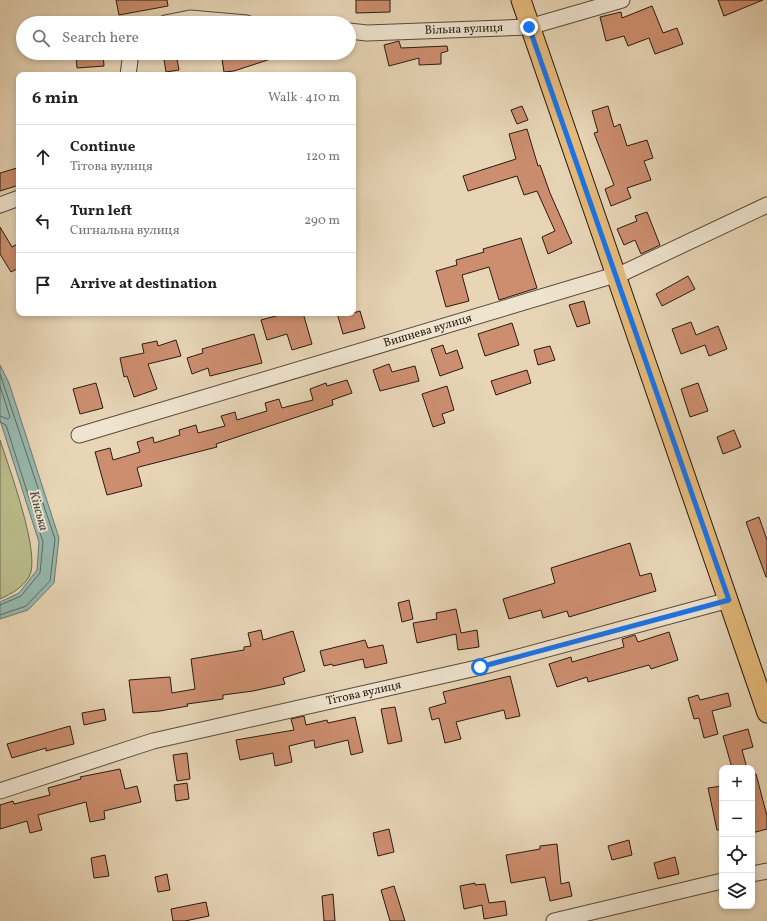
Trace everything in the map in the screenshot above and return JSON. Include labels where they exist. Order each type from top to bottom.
[{"type":"main road","points":[[521,0],[529,27],[767,713]]},
{"type":"street","name":"Вільна вулиця","points":[[356,32],[367,33],[529,27],[622,0]]},
{"type":"street","points":[[128,72],[130,60]]},
{"type":"street","points":[[0,205],[16,199]]},
{"type":"street","name":"Вишнева вулиця","points":[[79,435],[616,275],[767,205]]},
{"type":"street","name":"Тітова вулиця","points":[[0,791],[152,741],[480,667],[729,600]]},
{"type":"street","points":[[755,873],[767,871]]},
{"type":"street","points":[[554,921],[719,882]]},
{"type":"green space","points":[[0,440],[28,531],[32,566],[29,577],[23,584],[12,593],[0,599]]},
{"type":"water","name":"Кінська","points":[[0,365],[9,383],[59,538],[54,583],[28,610],[0,619],[0,602],[19,593],[37,570],[39,542],[0,420]]},
{"type":"building","points":[[116,0],[167,0],[168,6],[119,15]]},
{"type":"building","points":[[356,0],[390,0],[390,12],[356,13]]},
{"type":"building","points":[[718,0],[763,0],[724,16]]},
{"type":"building","points":[[652,6],[663,33],[677,28],[683,44],[655,54],[649,38],[628,46],[624,36],[606,41],[600,17],[621,12],[622,18]]},
{"type":"building","points":[[399,41],[401,48],[447,46],[448,51],[441,53],[441,64],[419,65],[419,58],[389,66],[384,45]]},
{"type":"building","points":[[76,60],[104,60],[104,66],[77,68]]},
{"type":"building","points":[[164,60],[177,60],[179,70],[166,72]]},
{"type":"building","points":[[222,60],[268,60],[234,71],[224,72]]},
{"type":"building","points":[[522,106],[528,120],[517,124],[511,110]]},
{"type":"building","points":[[608,106],[614,127],[620,124],[627,146],[647,140],[653,158],[644,161],[651,180],[627,188],[631,198],[611,206],[605,189],[614,185],[594,133],[598,132],[592,111]]},
{"type":"building","points":[[527,129],[538,166],[540,165],[550,193],[572,243],[548,254],[542,237],[555,231],[537,191],[524,195],[517,176],[468,191],[463,176],[516,159],[509,134]]},
{"type":"building","points":[[16,168],[16,186],[0,191],[0,173]]},
{"type":"building","points":[[647,212],[660,245],[641,254],[635,240],[624,245],[617,229],[637,221],[635,216]]},
{"type":"building","points":[[0,227],[12,247],[16,245],[16,270],[11,272],[0,254]]},
{"type":"building","points":[[521,238],[537,288],[499,300],[489,267],[462,275],[469,301],[446,307],[436,271],[457,265],[456,260],[484,252],[483,249]]},
{"type":"building","points":[[688,276],[695,289],[662,306],[656,294]]},
{"type":"building","points":[[584,301],[590,323],[577,327],[569,305]]},
{"type":"building","points":[[360,311],[365,328],[343,334],[338,316],[356,316],[356,312]]},
{"type":"building","points":[[276,316],[304,316],[312,344],[292,350],[287,334],[267,340],[261,320]]},
{"type":"building","points":[[691,322],[696,335],[718,326],[727,349],[709,356],[705,345],[681,354],[672,329]]},
{"type":"building","points":[[512,323],[519,345],[485,356],[478,334]]},
{"type":"building","points":[[254,334],[262,363],[210,376],[208,368],[192,374],[187,358],[203,353],[202,349]]},
{"type":"building","points":[[176,340],[181,356],[148,364],[157,389],[134,397],[127,376],[124,377],[120,358],[144,353],[142,344],[157,341],[158,346]]},
{"type":"building","points":[[443,345],[446,354],[457,350],[463,368],[440,376],[431,349]]},
{"type":"building","points":[[550,346],[555,360],[538,365],[534,350]]},
{"type":"building","points":[[389,364],[392,372],[415,366],[419,381],[380,391],[373,370]]},
{"type":"building","points":[[527,370],[531,383],[496,395],[491,381]]},
{"type":"building","points":[[347,380],[352,393],[332,400],[333,405],[216,444],[217,447],[139,467],[137,468],[142,486],[107,495],[95,452],[110,448],[113,460],[140,452],[137,442],[153,437],[154,443],[180,435],[179,430],[196,425],[198,433],[225,426],[221,416],[235,412],[237,420],[267,411],[265,403],[279,399],[282,408],[313,400],[310,389],[326,383],[327,386]]},
{"type":"building","points":[[96,383],[103,408],[80,414],[73,389]]},
{"type":"building","points":[[698,383],[708,411],[690,417],[681,389]]},
{"type":"building","points":[[447,386],[454,410],[442,414],[445,423],[433,427],[422,394]]},
{"type":"building","points":[[734,430],[741,447],[723,454],[717,437]]},
{"type":"building","points":[[759,517],[767,540],[767,577],[746,522]]},
{"type":"building","points":[[630,543],[640,576],[651,573],[656,591],[569,617],[567,611],[543,618],[541,610],[509,619],[503,599],[555,583],[551,568]]},
{"type":"building","points":[[409,600],[413,619],[402,622],[398,603]]},
{"type":"building","points":[[456,609],[461,633],[477,630],[479,647],[458,650],[456,634],[417,643],[413,623],[437,619],[436,613]]},
{"type":"building","points":[[261,630],[263,640],[293,631],[305,671],[283,678],[285,684],[253,691],[223,695],[223,699],[187,704],[188,706],[160,711],[133,713],[129,680],[170,677],[172,693],[195,689],[191,659],[244,650],[244,647],[251,646],[248,633]]},
{"type":"building","points":[[669,632],[678,660],[651,669],[649,665],[588,682],[587,677],[557,687],[549,664],[571,657],[572,662],[624,647],[622,639],[635,635],[638,642]]},
{"type":"building","points":[[365,640],[368,648],[383,645],[387,663],[365,668],[363,659],[333,666],[332,664],[324,666],[320,651]]},
{"type":"building","points":[[510,676],[520,716],[506,719],[504,710],[456,722],[461,739],[445,743],[439,718],[432,720],[429,708],[446,703],[443,692]]},
{"type":"building","points":[[728,693],[731,706],[712,711],[718,734],[704,738],[699,718],[694,719],[688,698],[698,695],[700,700]]},
{"type":"building","points":[[395,707],[402,741],[388,744],[381,709]]},
{"type":"building","points":[[104,709],[106,720],[84,725],[82,713]]},
{"type":"building","points":[[304,716],[306,725],[327,720],[328,723],[355,717],[363,752],[351,755],[348,740],[315,748],[314,740],[289,746],[292,762],[275,766],[273,753],[240,760],[236,740],[294,730],[291,719]]},
{"type":"building","points":[[70,726],[74,744],[46,751],[46,748],[12,758],[7,744]]},
{"type":"building","points":[[748,729],[753,747],[742,750],[746,765],[731,765],[723,736]]},
{"type":"building","points":[[187,753],[190,779],[177,781],[173,755]]},
{"type":"building","points":[[120,769],[125,789],[137,786],[141,802],[104,811],[105,819],[90,822],[86,802],[38,815],[42,830],[30,833],[27,821],[0,829],[0,805],[13,801],[14,804],[50,795],[48,788],[81,779],[80,777]]},
{"type":"building","points":[[755,774],[767,816],[767,829],[755,832]]},
{"type":"building","points":[[187,783],[189,799],[176,801],[174,785]]},
{"type":"building","points":[[719,786],[719,830],[717,830],[708,788]]},
{"type":"building","points":[[389,829],[394,852],[378,856],[373,833]]},
{"type":"building","points":[[629,840],[632,855],[612,860],[608,846]]},
{"type":"building","points":[[557,844],[561,884],[569,882],[572,896],[550,901],[545,877],[511,883],[506,855],[540,849],[540,846]]},
{"type":"building","points":[[105,855],[109,876],[94,878],[91,858]]},
{"type":"building","points":[[675,857],[679,874],[658,879],[654,863]]},
{"type":"building","points":[[167,874],[170,890],[158,892],[155,877]]},
{"type":"building","points":[[475,883],[475,885],[485,884],[489,903],[505,901],[507,915],[484,919],[482,905],[464,909],[460,886]]},
{"type":"building","points":[[394,886],[405,921],[390,921],[381,890]]},
{"type":"building","points":[[333,894],[335,921],[324,921],[322,896]]},
{"type":"building","points":[[206,902],[209,916],[185,921],[173,921],[171,909]]},
{"type":"route","points":[[480,667],[729,600],[529,27]]}]
